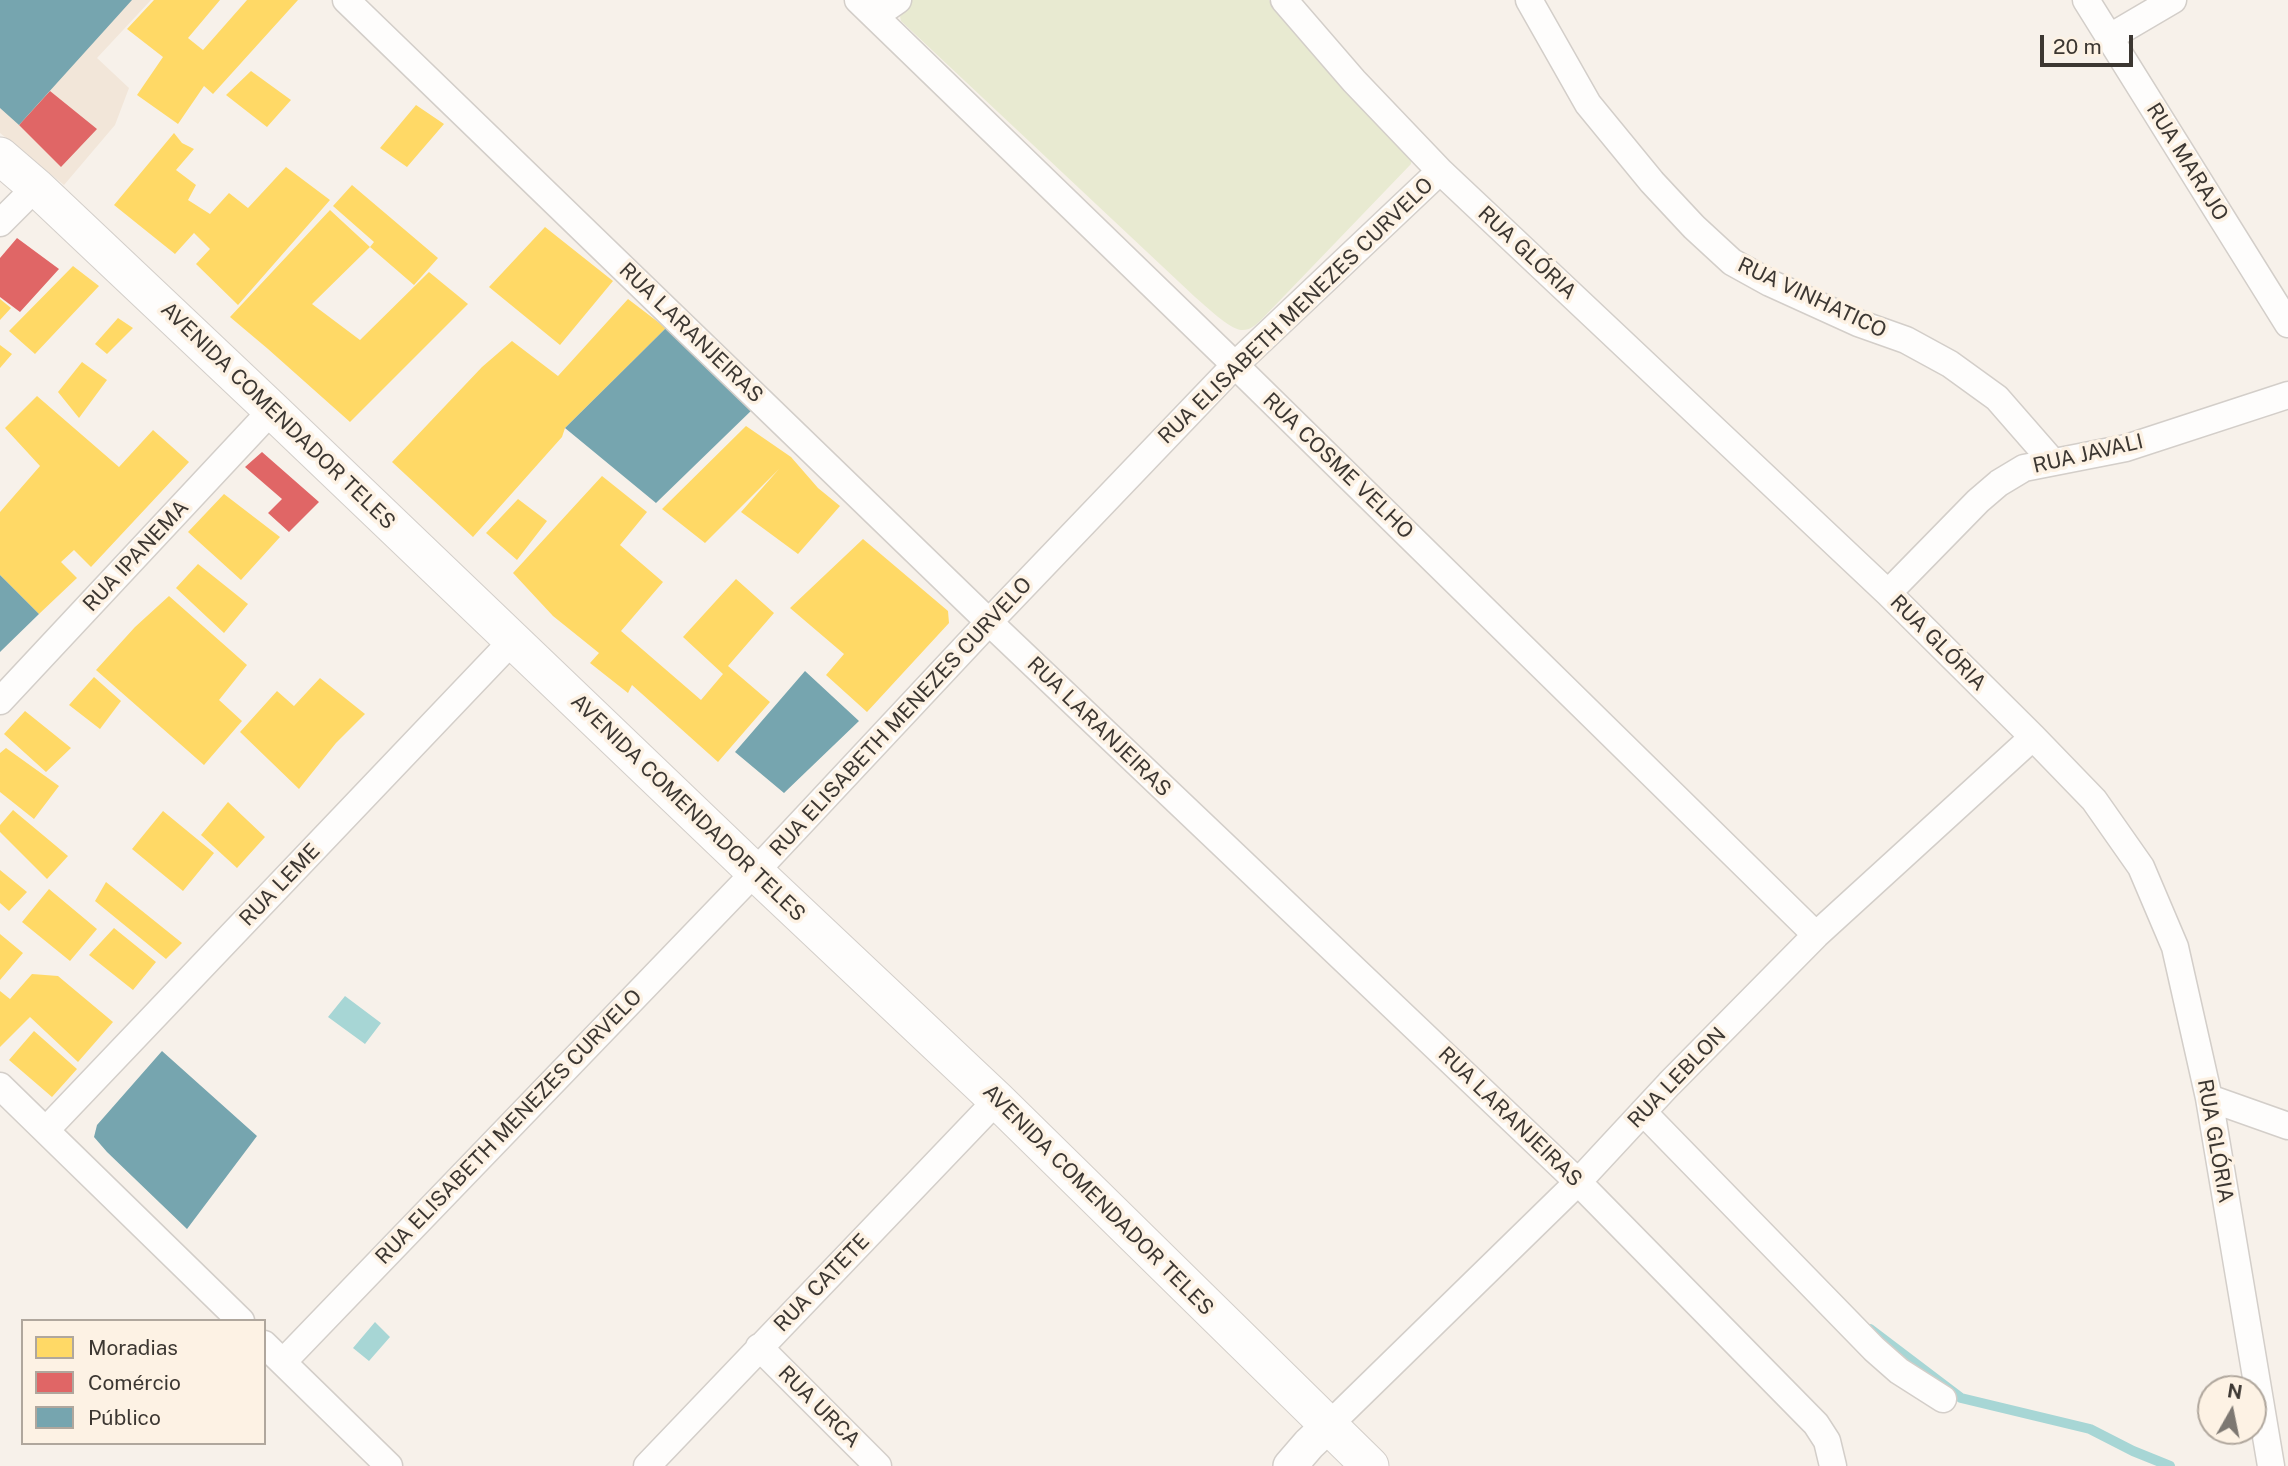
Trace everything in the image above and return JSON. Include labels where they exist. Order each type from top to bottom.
[{"type":"main road","name":"AVENIDA COMENDADOR TELES","points":[[0,156],[272,410],[755,872],[998,1100],[1370,1466]]},
{"type":"street","name":"RUA LARANJEIRAS","points":[[346,0],[989,622],[1578,1182],[1816,1424],[1828,1441],[1833,1466]]},
{"type":"street","points":[[867,8],[898,0]]},
{"type":"street","name":"RUA GLÓRIA","points":[[1284,0],[1354,81],[1440,170],[1888,593],[2033,737],[2094,800],[2141,867],[2175,947],[2209,1098],[2275,1453]]},
{"type":"street","name":"RUA VINHATICO","points":[[1530,0],[1588,104],[1652,182],[1694,227],[1732,262],[1770,284],[1858,323],[1906,340],[1950,364],[1997,398],[2052,461]]},
{"type":"street","name":"RUA MARAJO","points":[[2086,0],[2288,324]]},
{"type":"street","points":[[2110,37],[2173,0]]},
{"type":"street","name":"RUA COSME VELHO","points":[[867,8],[1816,935]]},
{"type":"street","name":"RUA ELISABETH MENEZES CURVELO","points":[[274,1353],[755,872],[1235,365],[1440,170]]},
{"type":"street","points":[[0,223],[36,187]]},
{"type":"street","name":"RUA JAVALI","points":[[1888,593],[1978,501],[1999,483],[2024,468],[2126,448],[2288,395]]},
{"type":"street","name":"RUA IPANEMA","points":[[0,701],[272,410]]},
{"type":"street","name":"RUA LEME","points":[[46,1130],[513,640]]},
{"type":"street","name":"RUA LEBLON","points":[[1328,1426],[1578,1182],[1816,935],[2033,737]]},
{"type":"street","points":[[0,1086],[239,1319]]},
{"type":"street","points":[[2209,1098],[2288,1126]]},
{"type":"street","name":"RUA CATETE","points":[[647,1466],[998,1100]]},
{"type":"street","points":[[1655,1100],[1874,1349],[1899,1371],[1943,1399]]},
{"type":"street","name":"RUA URCA","points":[[759,1347],[878,1466]]},
{"type":"street","points":[[274,1353],[389,1466]]},
{"type":"street","points":[[1290,1466],[1328,1426]]},
{"type":"shaded area","points":[[0,0],[151,0],[97,58],[129,88],[115,125],[64,185],[0,133]]},
{"type":"green space","points":[[912,0],[1269,0],[1412,157],[1411,164],[1259,322],[1247,330],[1236,329],[1195,297],[901,21],[902,9]]},
{"type":"water","points":[[345,996],[381,1023],[365,1044],[328,1017]]},
{"type":"water","points":[[375,1322],[390,1337],[369,1361],[353,1348]]},
{"type":"building: Moradias","points":[[154,0],[220,0],[188,38],[203,50],[247,0],[298,0],[213,94],[204,86],[178,124],[137,95],[163,57],[127,29]]},
{"type":"building: Moradias","points":[[251,71],[291,100],[267,127],[226,95]]},
{"type":"building: Moradias","points":[[416,105],[444,124],[407,167],[380,148]]},
{"type":"building: Moradias","points":[[174,133],[182,143],[194,149],[176,170],[196,185],[188,200],[210,214],[229,193],[248,208],[286,167],[330,200],[238,305],[196,264],[210,249],[194,233],[175,254],[114,205]]},
{"type":"building: Moradias","points":[[352,185],[438,258],[414,285],[370,247],[374,242],[333,206]]},
{"type":"building: Moradias","points":[[330,210],[370,247],[312,304],[360,340],[429,272],[468,304],[350,422],[230,317]]},
{"type":"building: Moradias","points":[[545,227],[613,281],[560,345],[489,287]]},
{"type":"building: Moradias","points":[[73,266],[99,286],[35,354],[9,331]]},
{"type":"building: Moradias","points":[[0,299],[11,308],[0,320]]},
{"type":"building: Moradias","points":[[628,299],[666,328],[565,428],[562,437],[473,537],[392,462],[482,367],[512,341],[558,376]]},
{"type":"building: Moradias","points":[[118,318],[133,328],[107,354],[95,344]]},
{"type":"building: Moradias","points":[[0,345],[12,354],[0,368]]},
{"type":"building: Moradias","points":[[82,362],[107,380],[79,418],[58,392]]},
{"type":"building: Moradias","points":[[37,396],[119,467],[153,430],[189,462],[91,567],[74,550],[61,562],[77,578],[39,614],[0,575],[0,512],[40,466],[5,428]]},
{"type":"building: Moradias","points":[[746,426],[791,457],[818,488],[840,506],[798,554],[741,512],[779,469],[705,543],[662,509]]},
{"type":"building: Moradias","points":[[602,476],[647,512],[620,545],[663,582],[621,631],[701,700],[723,674],[683,637],[736,579],[774,613],[728,666],[770,702],[718,762],[632,685],[628,693],[590,663],[599,653],[553,616],[513,573]]},
{"type":"building: Moradias","points":[[224,494],[280,537],[241,580],[188,532]]},
{"type":"building: Moradias","points":[[518,499],[547,521],[517,560],[486,533]]},
{"type":"building: Moradias","points":[[863,539],[948,611],[949,623],[867,712],[826,675],[844,654],[790,608]]},
{"type":"building: Moradias","points":[[198,564],[248,604],[224,633],[176,588]]},
{"type":"building: Moradias","points":[[169,596],[247,665],[219,700],[242,721],[204,765],[96,670],[135,627]]},
{"type":"building: Moradias","points":[[94,677],[121,701],[100,729],[69,705]]},
{"type":"building: Moradias","points":[[320,678],[365,714],[336,743],[299,789],[240,732],[277,691],[294,706]]},
{"type":"building: Moradias","points":[[25,711],[71,748],[46,772],[4,734]]},
{"type":"building: Moradias","points":[[6,748],[59,786],[34,819],[0,792],[0,753]]},
{"type":"building: Moradias","points":[[228,802],[265,837],[237,868],[201,835]]},
{"type":"building: Moradias","points":[[13,810],[68,856],[47,879],[0,832],[0,825]]},
{"type":"building: Moradias","points":[[163,811],[214,853],[183,891],[132,849]]},
{"type":"building: Moradias","points":[[0,870],[27,892],[9,911],[0,903]]},
{"type":"building: Moradias","points":[[106,882],[182,943],[166,959],[95,901]]},
{"type":"building: Moradias","points":[[49,889],[97,929],[70,961],[22,922]]},
{"type":"building: Moradias","points":[[114,928],[156,962],[133,990],[89,955]]},
{"type":"building: Moradias","points":[[0,934],[23,953],[0,980]]},
{"type":"building: Moradias","points":[[32,974],[58,976],[113,1022],[78,1062],[30,1017],[0,1047],[0,991],[10,999]]},
{"type":"building: Moradias","points":[[34,1031],[77,1069],[52,1097],[9,1060]]},
{"type":"building: Comércio","points":[[50,91],[97,129],[61,167],[19,125]]},
{"type":"building: Comércio","points":[[17,238],[59,269],[20,312],[0,297],[0,258]]},
{"type":"building: Comércio","points":[[262,452],[319,502],[289,532],[268,513],[282,499],[245,467]]},
{"type":"building: Público","points":[[0,0],[132,0],[19,125],[0,108]]},
{"type":"building: Público","points":[[666,328],[755,407],[656,503],[565,428]]},
{"type":"building: Público","points":[[0,575],[39,614],[0,652]]},
{"type":"building: Público","points":[[805,671],[859,721],[784,793],[735,752]]},
{"type":"building: Público","points":[[162,1051],[257,1136],[187,1229],[94,1137],[97,1125]]},
{"type":"waterway","points":[[1870,1329],[1961,1398],[2090,1429],[2170,1466]]}]
